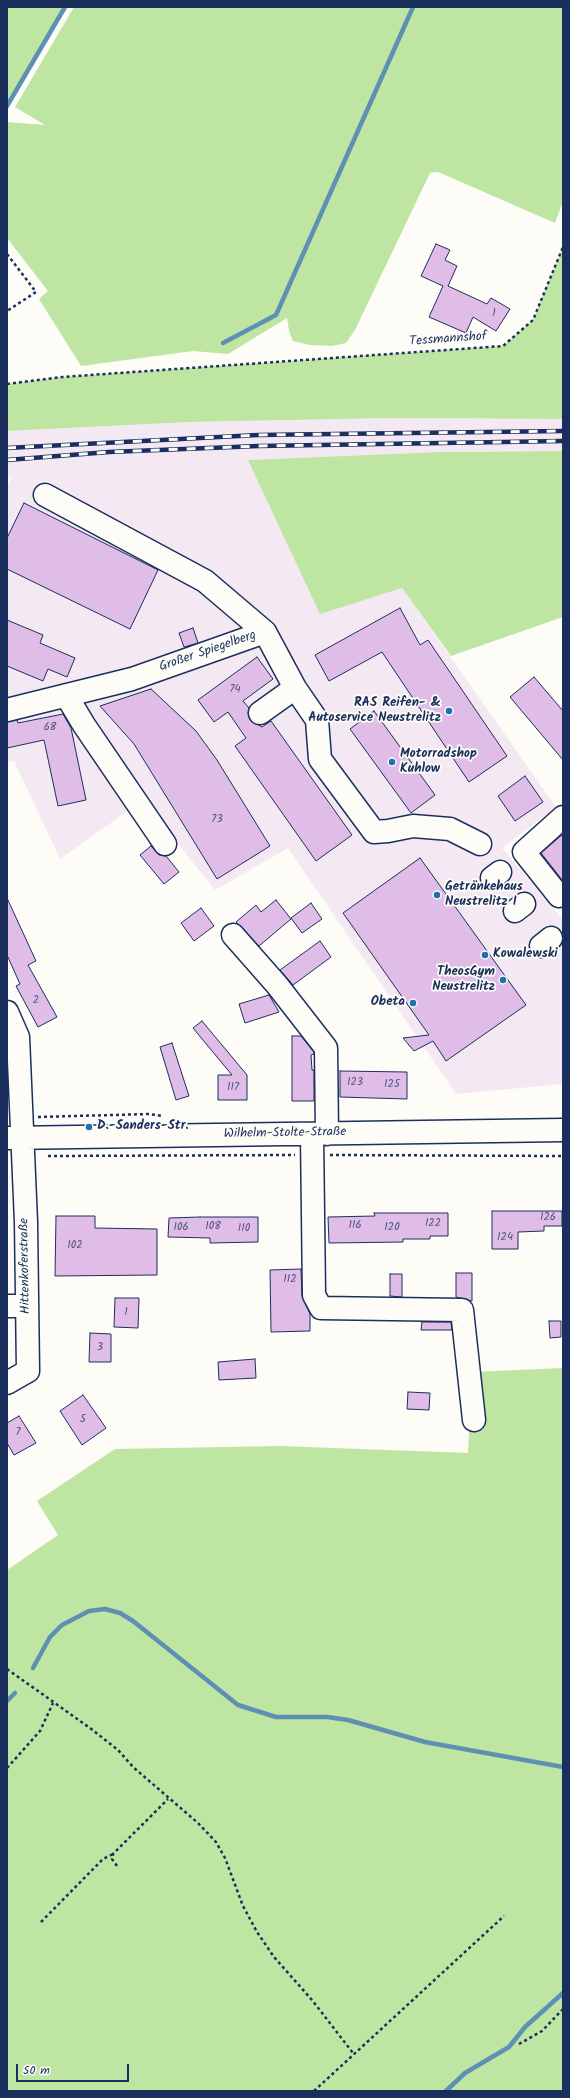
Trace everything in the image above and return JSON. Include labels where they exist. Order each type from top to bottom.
[{"type":"street","points":[[45,495],[205,581],[265,632],[295,688],[317,720],[320,759],[374,832],[388,832],[413,826],[450,829],[480,844]]},
{"type":"street","name":"Großer Spiegelberg","points":[[11,709],[132,679],[265,632]]},
{"type":"street","points":[[260,713],[295,688]]},
{"type":"street","points":[[66,695],[84,725],[165,844]]},
{"type":"street","points":[[563,817],[524,852],[559,896],[563,893]]},
{"type":"street","points":[[233,935],[277,985],[326,1048],[319,1134],[314,1295],[320,1308],[462,1310],[474,1420]]},
{"type":"street","name":"Hittenkoferstraße","points":[[7,1012],[18,1037],[15,1138],[26,1222],[17,1306],[28,1371],[7,1383]]},
{"type":"street","name":"Wilhelm-Stolte-Straße","points":[[15,1138],[563,1130]]},
{"type":"path","name":"Tessmannshof","points":[[7,384],[62,376],[503,346],[533,320],[563,247]]},
{"type":"path","points":[[7,254],[36,292],[7,311]]},
{"type":"path","points":[[7,1669],[90,1728],[118,1750],[133,1767],[168,1799],[198,1823],[216,1842],[226,1858],[243,1906],[257,1932],[274,1957],[312,2000],[353,2053]]},
{"type":"path","points":[[7,1768],[40,1731],[48,1717],[53,1703]]},
{"type":"path","points":[[41,1922],[103,1858],[113,1854],[168,1799]]},
{"type":"path","points":[[113,1854],[112,1859],[118,1866]]},
{"type":"path","points":[[314,2091],[353,2053],[504,1916]]},
{"type":"path","points":[[519,2044],[542,2031],[563,2009]]},
{"type":"shaded area","points":[[393,418],[563,419],[563,451],[439,452],[248,460],[402,588],[556,807],[502,848],[563,920],[563,1084],[456,1094],[288,848],[215,890],[143,800],[60,859],[14,761],[7,762],[7,486],[12,477],[7,477],[7,431],[190,422]]},
{"type":"green space","points":[[7,7],[65,7],[7,106]]},
{"type":"green space","points":[[74,7],[563,7],[563,201],[555,223],[438,172],[430,173],[355,330],[346,343],[332,346],[310,345],[293,341],[289,331],[287,318],[228,354],[193,351],[81,366],[39,299],[48,291],[7,238],[7,122],[45,125],[15,107]]},
{"type":"green space","points":[[563,247],[563,419],[393,418],[190,422],[7,431],[7,384],[62,377],[503,346],[533,320]]},
{"type":"green space","points":[[563,451],[563,617],[451,656],[402,588],[320,614],[248,460],[439,452]]},
{"type":"green space","points":[[563,1368],[563,2091],[7,2091],[7,1570],[58,1535],[37,1501],[115,1449],[281,1446],[468,1453],[472,1372]]},
{"type":"building","points":[[436,244],[450,250],[445,260],[457,266],[448,286],[487,304],[491,298],[510,309],[496,331],[473,317],[466,333],[429,317],[443,286],[421,276]]},
{"type":"building","points":[[24,503],[158,570],[130,629],[7,569],[7,538]]},
{"type":"building","name":"RAS Reifen- & Autoservice Neustrelitz","points":[[400,608],[420,645],[428,640],[507,756],[469,782],[382,652],[329,681],[315,655]]},
{"type":"building","points":[[7,620],[43,635],[40,643],[75,658],[67,677],[48,669],[43,681],[7,666]]},
{"type":"building","points":[[193,628],[198,643],[184,647],[179,633]]},
{"type":"building","points":[[257,657],[273,679],[243,701],[249,708],[248,714],[250,720],[262,727],[271,721],[352,835],[316,861],[235,746],[246,738],[228,712],[214,722],[198,700]]},
{"type":"building","points":[[534,677],[563,711],[563,760],[510,697]]},
{"type":"building","points":[[151,689],[196,731],[217,760],[270,846],[217,879],[134,744],[100,706]]},
{"type":"building","name":"Motorradshop Kuhlow","points":[[374,711],[435,795],[411,813],[350,729]]},
{"type":"building","points":[[63,714],[71,728],[86,800],[58,806],[44,740],[7,748],[7,722],[17,720],[18,723]]},
{"type":"building","points":[[525,776],[543,802],[515,821],[498,796]]},
{"type":"building","points":[[563,834],[563,881],[541,853]]},
{"type":"building","points":[[151,846],[159,855],[166,856],[179,872],[164,884],[140,855]]},
{"type":"building","points":[[420,858],[526,1005],[446,1061],[433,1041],[414,1051],[403,1038],[429,1035],[343,913]]},
{"type":"building","points":[[7,898],[36,961],[28,965],[57,1017],[38,1027],[16,986],[20,984],[7,955]]},
{"type":"building","points":[[276,900],[291,919],[259,946],[236,922],[256,905],[261,912]]},
{"type":"building","points":[[311,903],[322,919],[302,933],[291,918]]},
{"type":"building","points":[[201,908],[214,926],[194,941],[181,923]]},
{"type":"building","points":[[320,941],[331,957],[293,985],[280,970]]},
{"type":"building","points":[[269,995],[279,1012],[245,1023],[239,1004]]},
{"type":"building","points":[[202,1021],[247,1075],[247,1100],[218,1100],[218,1075],[232,1075],[193,1028]]},
{"type":"building","points":[[292,1036],[301,1036],[314,1052],[314,1054],[311,1055],[312,1070],[314,1070],[314,1101],[292,1101]]},
{"type":"building","points":[[172,1043],[189,1096],[176,1100],[160,1047]]},
{"type":"building","points":[[340,1071],[407,1072],[407,1099],[340,1097]]},
{"type":"building","points":[[492,1211],[562,1211],[562,1226],[544,1226],[544,1231],[518,1232],[518,1249],[492,1249]]},
{"type":"building","points":[[374,1213],[448,1213],[448,1236],[430,1236],[430,1239],[403,1239],[403,1242],[329,1243],[328,1217],[375,1216]]},
{"type":"building","points":[[56,1216],[95,1216],[95,1228],[157,1229],[157,1275],[55,1276]]},
{"type":"building","points":[[258,1217],[258,1242],[210,1243],[210,1238],[168,1237],[169,1218]]},
{"type":"building","points":[[301,1269],[302,1296],[310,1314],[310,1331],[271,1332],[270,1270]]},
{"type":"building","points":[[456,1273],[472,1273],[472,1301],[456,1297]]},
{"type":"building","points":[[390,1274],[402,1274],[402,1297],[390,1296]]},
{"type":"building","points":[[115,1298],[139,1298],[138,1328],[114,1327]]},
{"type":"building","points":[[549,1321],[561,1321],[561,1337],[550,1338]]},
{"type":"building","points":[[422,1322],[451,1322],[452,1330],[421,1330]]},
{"type":"building","points":[[90,1333],[111,1334],[111,1362],[89,1362]]},
{"type":"building","points":[[255,1359],[256,1378],[219,1380],[218,1362]]},
{"type":"building","points":[[408,1392],[430,1393],[429,1410],[407,1409]]},
{"type":"building","points":[[83,1395],[106,1428],[82,1445],[60,1411]]},
{"type":"building","points":[[19,1416],[36,1443],[14,1455],[7,1443],[7,1423]]},
{"type":"waterway","points":[[7,106],[65,7]]},
{"type":"waterway","points":[[223,343],[276,315],[413,7]]},
{"type":"waterway","points":[[33,1668],[50,1637],[62,1625],[89,1611],[105,1609],[120,1613],[133,1621],[238,1705],[276,1717],[327,1717],[348,1720],[425,1742],[563,1767]]},
{"type":"waterway","points":[[7,1701],[15,1693]]},
{"type":"waterway","points":[[446,2091],[465,2073],[509,2047],[525,2027],[563,1993]]},
{"type":"railway","points":[[7,448],[258,435],[563,431]]},
{"type":"railway","points":[[7,460],[109,452],[259,446],[563,441]]},
{"type":"place","name":"RAS Reifen- & Autoservice Neustrelitz","points":[[449,711]]},
{"type":"place","name":"Motorradshop Kuhlow","points":[[392,762]]},
{"type":"place","name":"Getränkehaus Neustrelitz I","points":[[437,895]]},
{"type":"place","name":"Kowalewski","points":[[485,955]]},
{"type":"place","name":"TheosGym Neustrelitz","points":[[503,980]]},
{"type":"place","name":"Obeta","points":[[413,1003]]},
{"type":"place","name":"D.-Sanders-Str.","points":[[89,1127]]}]
